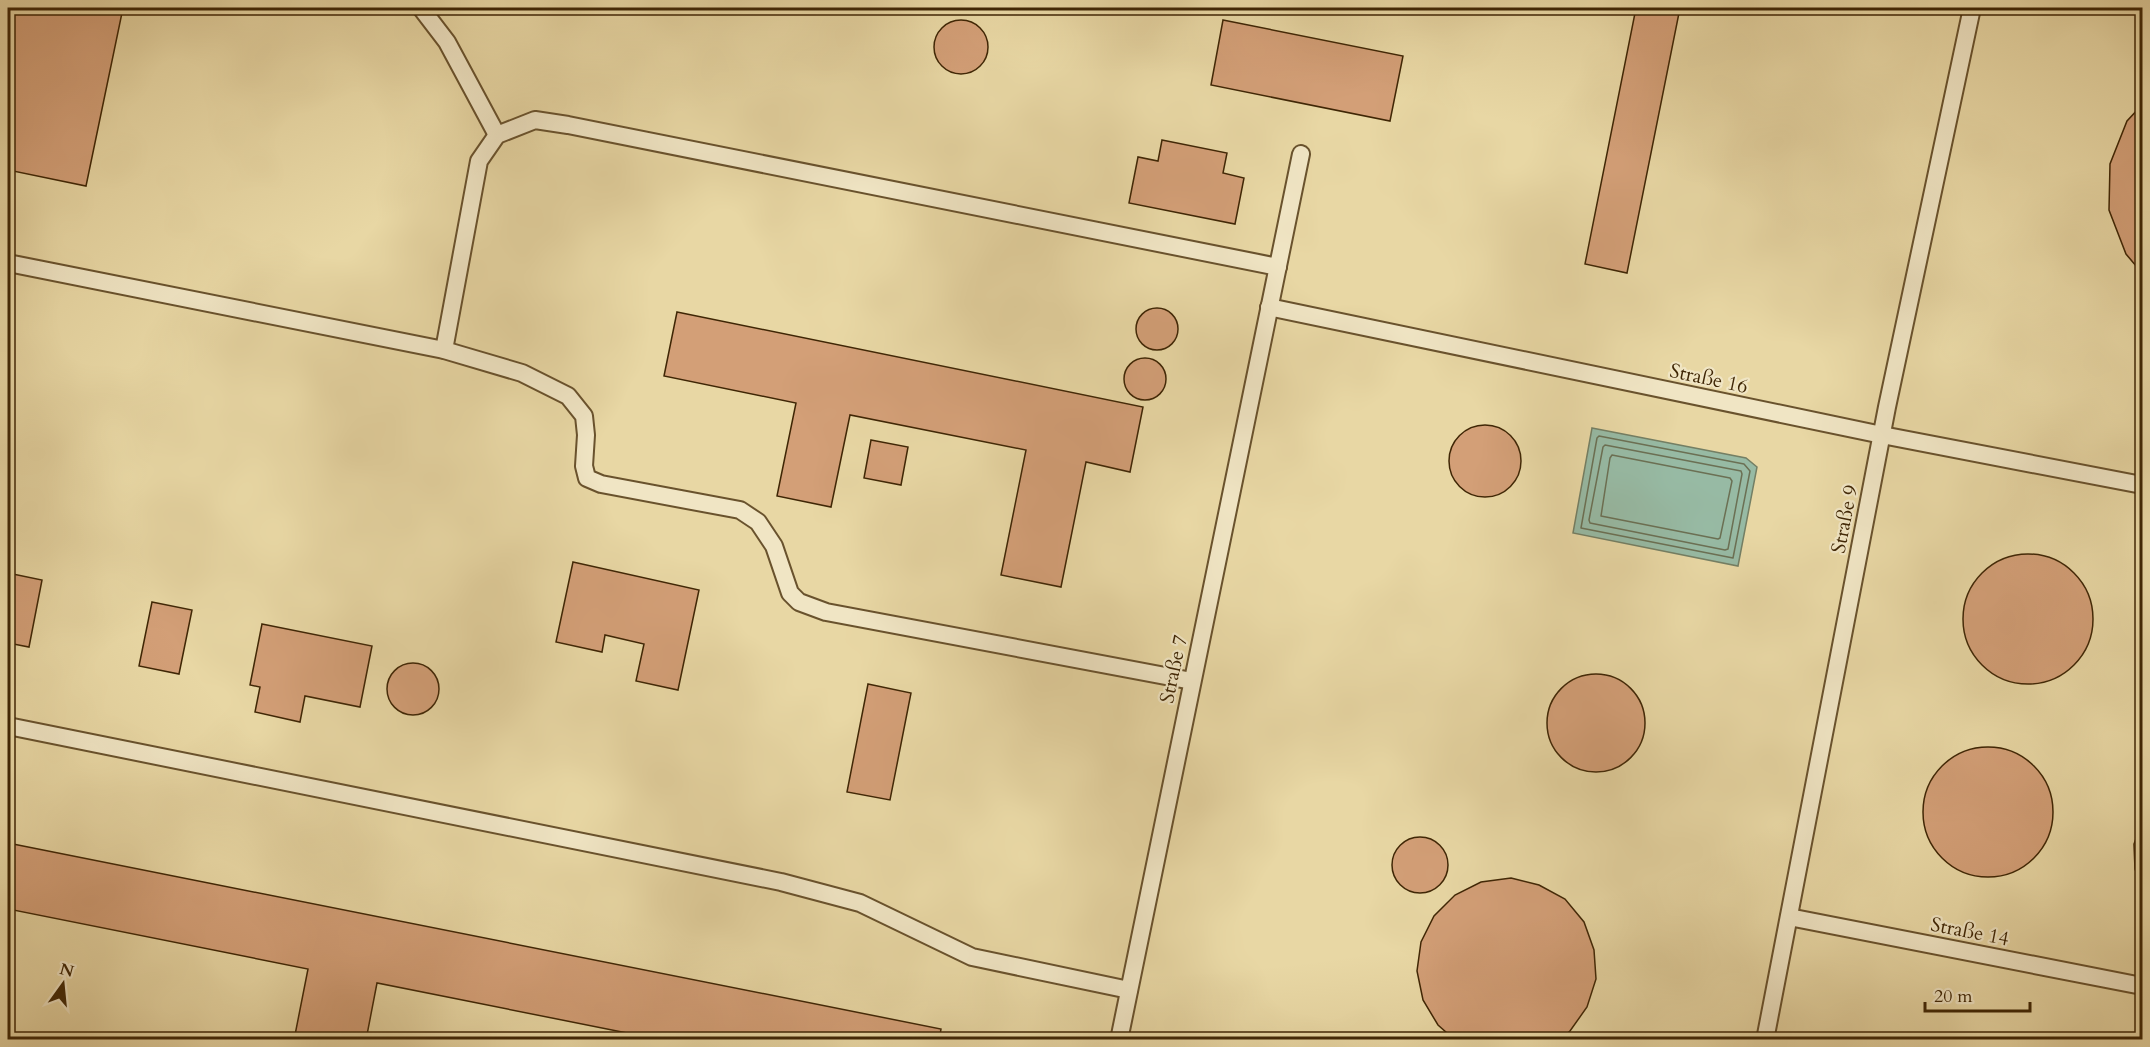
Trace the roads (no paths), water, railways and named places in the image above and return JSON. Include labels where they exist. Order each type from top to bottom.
[{"type":"lane","points":[[421,8],[447,42],[497,135]]},
{"type":"lane","name":"Straße 9","points":[[1765,1040],[1887,407],[1972,8]]},
{"type":"lane","points":[[444,350],[479,161],[497,135],[534,120],[1278,267]]},
{"type":"lane","name":"Straße 7","points":[[1119,1040],[1301,154]]},
{"type":"lane","points":[[8,263],[444,350],[522,373],[568,396],[584,416],[586,435],[584,466],[587,478],[601,484],[740,510],[758,522],[774,546],[790,593],[799,602],[826,612],[1192,681]]},
{"type":"lane","name":"Straße 16","points":[[1269,307],[1882,435],[2142,485]]},
{"type":"lane","points":[[8,726],[781,882],[860,903],[972,957],[1129,990]]},
{"type":"lane","name":"Straße 14","points":[[1789,917],[2142,986]]},
{"type":"water","points":[[1592,428],[1746,458],[1757,467],[1738,566],[1573,533]]}]
